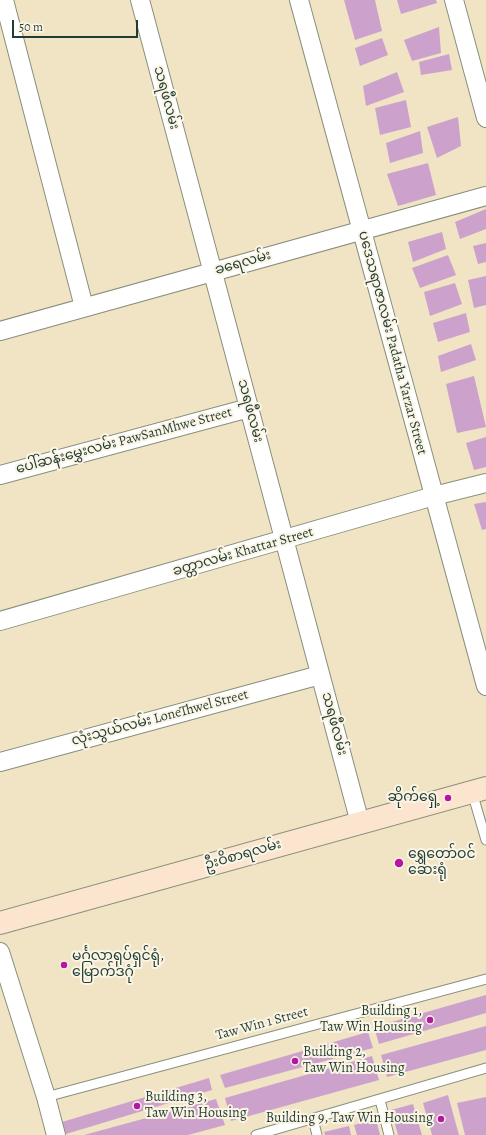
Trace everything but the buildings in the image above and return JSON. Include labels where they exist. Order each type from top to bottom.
[{"type":"main road","name":"ဦးဝိစာရလမ်း","points":[[0,923],[479,790]]},
{"type":"street","points":[[4,0],[84,307]]},
{"type":"street","name":"သရဖီလမ်း","points":[[140,0],[360,823]]},
{"type":"street","name":"ပဒေသရာဇာလမ်း Padatha Yarzar Street","points":[[299,0],[486,686]]},
{"type":"street","points":[[454,0],[486,118]]},
{"type":"street","name":"ခရေလမ်း","points":[[0,331],[486,196]]},
{"type":"street","name":"ပေါ်ဆန်းမွှေးလမ်း PawSanMhwe Street","points":[[0,475],[249,408]]},
{"type":"street","name":"ခတ္တာလမ်း Khattar Street","points":[[0,621],[434,496],[486,483]]},
{"type":"street","name":"လုံးသွယ်လမ်း LoneThwel Street","points":[[0,762],[320,675]]},
{"type":"street","points":[[0,952],[46,1097],[56,1135]]},
{"type":"lane","points":[[479,790],[486,840]]},
{"type":"lane","name":"Taw Win 1 Street","points":[[46,1097],[486,979]]},
{"type":"lane","points":[[256,1135],[486,1068]]},
{"type":"lane","points":[[380,1100],[389,1135]]},
{"type":"lane","points":[[313,1119],[317,1135]]},
{"type":"place","name":"ဆိုက်ရှေ့","points":[[448,798]]},
{"type":"place","name":"ရွှေတော်ဝင် ဆေးရုံ","points":[[399,863]]},
{"type":"place","name":"မင်္ဂလာရုပ်ရှင်ရုံ, မြောက်ဒဂုံ","points":[[64,965]]},
{"type":"place","name":"Building 1, Taw Win Housing","points":[[430,1020]]},
{"type":"place","name":"Building 2, Taw Win Housing","points":[[295,1061]]},
{"type":"place","name":"Building 3, Taw Win Housing","points":[[137,1106]]},
{"type":"place","name":"Building 9, Taw Win Housing","points":[[441,1119]]}]
